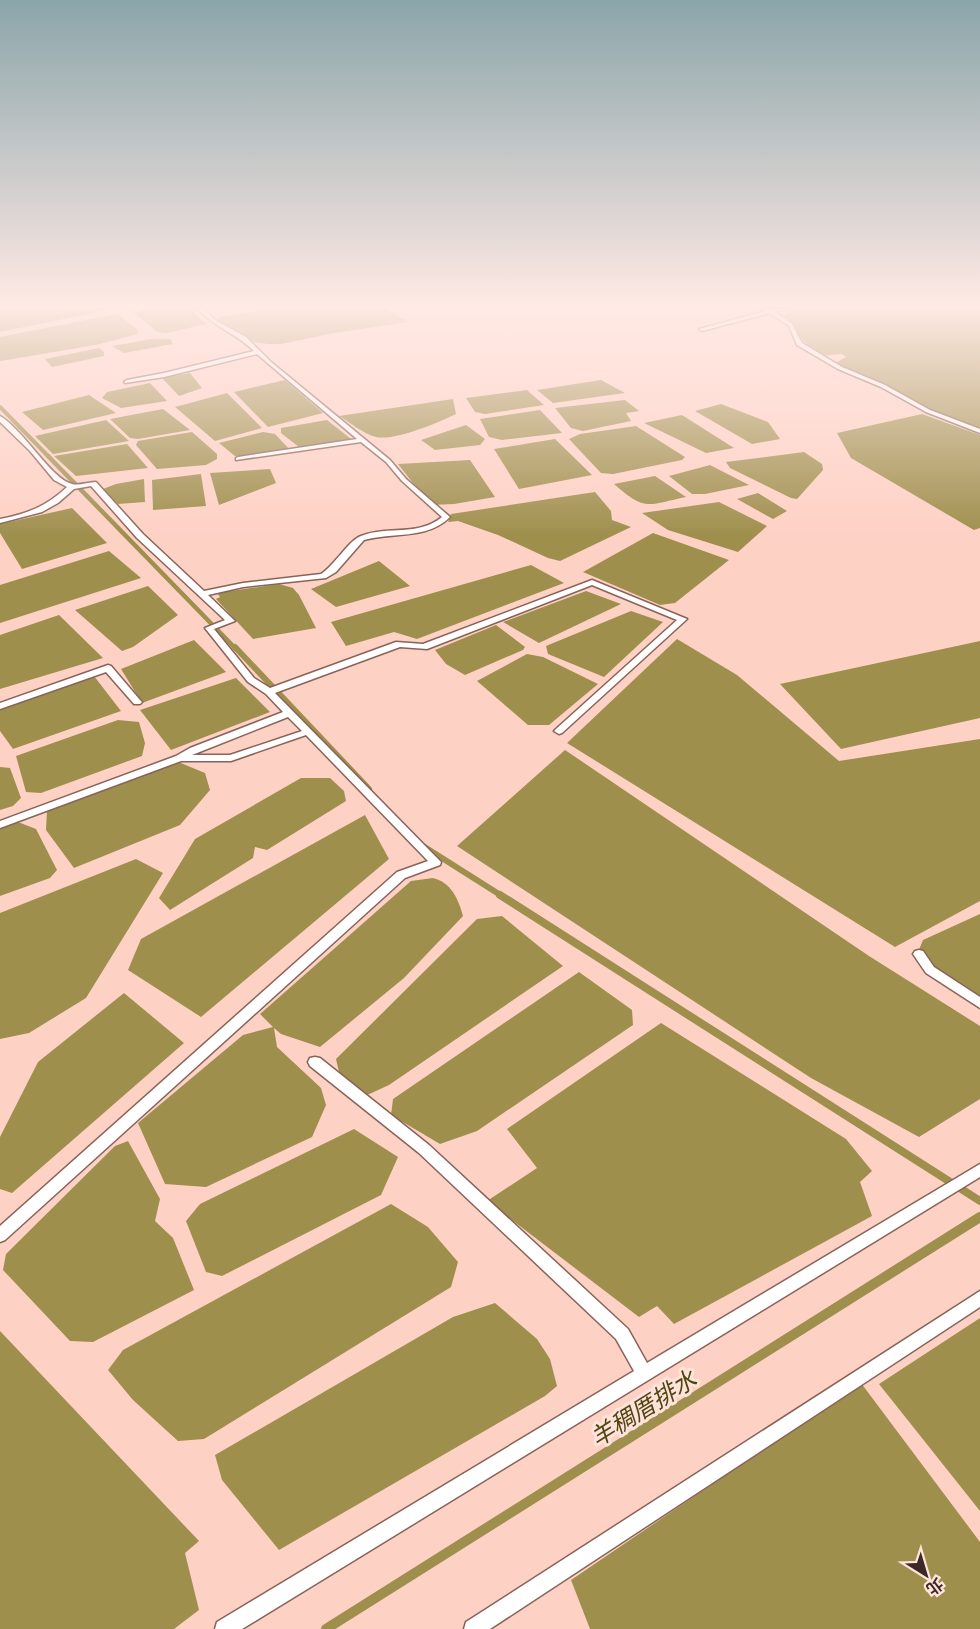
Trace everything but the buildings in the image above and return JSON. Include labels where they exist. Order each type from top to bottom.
[{"type":"lane","points":[[202,594],[243,585],[323,576],[333,570],[361,538],[425,528],[446,518],[404,480],[388,461],[296,384]]},
{"type":"lane","points":[[878,384],[928,411],[980,431]]},
{"type":"lane","points":[[0,418],[57,479],[72,487],[93,484],[140,536],[231,621],[215,626],[251,680],[269,692],[436,862],[401,875],[0,1235]]},
{"type":"lane","points":[[238,459],[362,440]]},
{"type":"lane","points":[[0,521],[36,513],[56,503],[72,487]]},
{"type":"lane","points":[[269,692],[399,644],[424,647],[592,582],[683,619],[559,731]]},
{"type":"lane","points":[[0,705],[108,668],[136,702]]},
{"type":"lane","points":[[0,825],[180,758],[193,750],[289,713]]},
{"type":"lane","points":[[180,758],[231,758],[307,732]]},
{"type":"lane","points":[[919,954],[930,970],[980,1003]]},
{"type":"lane","points":[[315,1062],[424,1149],[622,1334],[644,1374]]},
{"type":"lane","points":[[224,1629],[980,1170]]},
{"type":"lane","points":[[473,1629],[980,1299]]},
{"type":"shaded area","points":[[151,384],[167,401],[121,408],[102,398],[107,392]]},
{"type":"shaded area","points":[[168,384],[199,384],[202,388],[179,396]]},
{"type":"shaded area","points":[[268,384],[290,384],[323,413],[268,427],[234,392]]},
{"type":"shaded area","points":[[575,384],[608,384],[625,393],[553,403],[537,390]]},
{"type":"shaded area","points":[[874,384],[980,384],[980,432],[961,425]]},
{"type":"shaded area","points":[[527,390],[544,405],[485,414],[475,412],[466,398]]},
{"type":"shaded area","points":[[227,393],[262,428],[215,441],[175,407]]},
{"type":"shaded area","points":[[89,395],[116,413],[43,430],[22,412]]},
{"type":"shaded area","points":[[453,399],[456,414],[405,434],[384,438],[361,431],[339,416]]},
{"type":"shaded area","points":[[625,400],[639,411],[626,413],[631,421],[583,431],[571,428],[555,408]]},
{"type":"shaded area","points":[[721,404],[768,422],[780,439],[752,444],[695,411]]},
{"type":"shaded area","points":[[163,409],[190,430],[138,439],[130,438],[110,419]]},
{"type":"shaded area","points":[[540,410],[562,433],[502,440],[489,437],[480,419]]},
{"type":"shaded area","points":[[922,414],[980,435],[980,528],[974,530],[851,458],[837,433]]},
{"type":"shaded area","points":[[682,415],[734,448],[706,453],[644,423]]},
{"type":"shaded area","points":[[106,420],[129,441],[53,454],[35,436]]},
{"type":"shaded area","points":[[327,420],[351,439],[299,447],[281,433],[281,428]]},
{"type":"shaded area","points":[[466,425],[485,439],[480,445],[435,450],[421,440]]},
{"type":"shaded area","points":[[636,426],[685,457],[682,460],[613,474],[601,473],[569,439],[580,434]]},
{"type":"shaded area","points":[[192,432],[217,454],[217,459],[206,465],[157,469],[136,445],[138,441]]},
{"type":"shaded area","points":[[263,432],[275,434],[292,452],[247,459],[235,456],[219,443]]},
{"type":"shaded area","points":[[555,439],[592,475],[519,489],[494,449]]},
{"type":"shaded area","points":[[127,444],[148,468],[76,476],[54,456]]},
{"type":"shaded area","points":[[804,452],[822,464],[823,470],[797,499],[730,468],[726,462]]},
{"type":"shaded area","points":[[470,460],[495,497],[454,504],[430,505],[398,464]]},
{"type":"shaded area","points":[[710,465],[749,485],[705,494],[692,494],[669,476]]},
{"type":"shaded area","points":[[270,469],[276,483],[219,505],[210,473]]},
{"type":"shaded area","points":[[201,474],[206,506],[153,510],[152,480]]},
{"type":"shaded area","points":[[655,476],[686,497],[655,504],[641,503],[614,484]]},
{"type":"shaded area","points":[[144,479],[145,502],[118,504],[103,489],[116,484]]},
{"type":"shaded area","points":[[595,492],[611,511],[612,520],[631,527],[560,561],[458,521],[448,522],[451,514]]},
{"type":"shaded area","points":[[758,493],[787,511],[773,519],[737,499]]},
{"type":"shaded area","points":[[719,502],[767,526],[738,552],[668,530],[642,513]]},
{"type":"shaded area","points":[[72,508],[107,543],[22,569],[0,533],[0,524]]},
{"type":"shaded area","points":[[653,533],[729,560],[675,603],[660,605],[583,572]]},
{"type":"shaded area","points":[[109,551],[141,578],[0,623],[0,585]]},
{"type":"shaded area","points":[[379,561],[410,586],[336,607],[311,589]]},
{"type":"shaded area","points":[[531,565],[564,583],[417,639],[394,632],[346,646],[331,622]]},
{"type":"shaded area","points":[[279,584],[293,588],[299,595],[316,628],[253,639],[216,599],[220,597],[217,593]]},
{"type":"shaded area","points":[[148,586],[178,615],[133,647],[122,651],[75,610]]},
{"type":"shaded area","points":[[586,591],[621,604],[539,643],[503,622]]},
{"type":"shaded area","points":[[631,611],[663,622],[604,677],[548,654],[546,646]]},
{"type":"shaded area","points":[[59,615],[103,658],[0,689],[0,635]]},
{"type":"shaded area","points":[[496,625],[525,647],[523,650],[465,675],[446,664],[435,650]]},
{"type":"shaded area","points":[[677,639],[737,675],[839,761],[980,739],[980,901],[895,947],[567,743]]},
{"type":"shaded area","points":[[194,640],[226,672],[142,703],[121,669]]},
{"type":"shaded area","points":[[980,641],[980,718],[841,749],[780,684]]},
{"type":"shaded area","points":[[527,654],[543,657],[598,684],[549,725],[528,725],[477,681]]},
{"type":"shaded area","points":[[94,676],[121,711],[13,749],[0,731],[0,709]]},
{"type":"shaded area","points":[[236,678],[270,712],[171,750],[140,710]]},
{"type":"shaded area","points":[[118,720],[139,722],[145,743],[142,756],[41,793],[26,792],[16,756]]},
{"type":"shaded area","points":[[565,750],[869,956],[980,1026],[980,1099],[919,1137],[811,1078],[457,846]]},
{"type":"shaded area","points":[[176,761],[205,773],[210,790],[180,825],[74,868],[46,830],[47,810]]},
{"type":"shaded area","points":[[0,767],[10,768],[21,798],[13,806],[0,810]]},
{"type":"shaded area","points":[[301,778],[330,778],[344,791],[346,801],[267,850],[255,847],[253,858],[170,910],[159,898],[195,839]]},
{"type":"shaded area","points":[[365,815],[389,859],[201,1017],[128,970],[141,939]]},
{"type":"shaded area","points":[[18,822],[36,829],[57,870],[50,878],[0,896],[0,829]]},
{"type":"shaded area","points":[[136,859],[163,873],[86,998],[29,1033],[0,1039],[0,913]]},
{"type":"shaded area","points":[[433,878],[445,883],[453,893],[463,916],[404,978],[320,1047],[281,1034],[274,1028],[277,1047],[321,1088],[326,1105],[312,1137],[206,1187],[165,1184],[138,1123],[243,1035],[273,1027],[260,1014],[411,881]]},
{"type":"shaded area","points":[[980,914],[980,996],[916,957],[923,940]]},
{"type":"shaded area","points":[[502,916],[563,966],[389,1085],[365,1096],[342,1085],[336,1059],[477,919]]},
{"type":"shaded area","points":[[579,972],[632,1010],[633,1025],[477,1131],[440,1144],[391,1115],[393,1099]]},
{"type":"shaded area","points":[[124,993],[184,1043],[12,1193],[0,1189],[0,1137],[38,1062]]},
{"type":"shaded area","points":[[661,1023],[846,1139],[872,1171],[860,1182],[872,1216],[674,1324],[657,1306],[639,1317],[487,1201],[537,1168],[507,1129]]},
{"type":"shaded area","points":[[354,1129],[398,1157],[381,1195],[222,1276],[206,1272],[186,1221],[200,1204]]},
{"type":"shaded area","points":[[128,1141],[160,1199],[155,1221],[173,1238],[194,1290],[93,1342],[70,1341],[3,1270],[6,1254],[115,1146]]},
{"type":"shaded area","points":[[391,1204],[428,1227],[458,1262],[451,1287],[204,1439],[178,1441],[133,1400],[108,1370],[123,1350]]},
{"type":"shaded area","points":[[495,1303],[537,1339],[550,1359],[557,1386],[545,1396],[279,1550],[222,1480],[215,1455],[453,1317]]},
{"type":"shaded area","points":[[980,1318],[980,1511],[879,1384]]},
{"type":"shaded area","points":[[0,1331],[199,1541],[185,1553],[199,1610],[174,1629],[0,1629]]},
{"type":"shaded area","points":[[861,1383],[980,1542],[980,1629],[590,1629],[571,1580]]},
{"type":"waterway","points":[[0,407],[49,457]]},
{"type":"waterway","points":[[48,456],[236,649]]},
{"type":"waterway","points":[[235,647],[369,789]]},
{"type":"waterway","points":[[423,846],[502,896]]},
{"type":"waterway","points":[[500,895],[980,1201]]},
{"type":"waterway","name":"羊稠厝排水","points":[[326,1629],[980,1217]]}]
